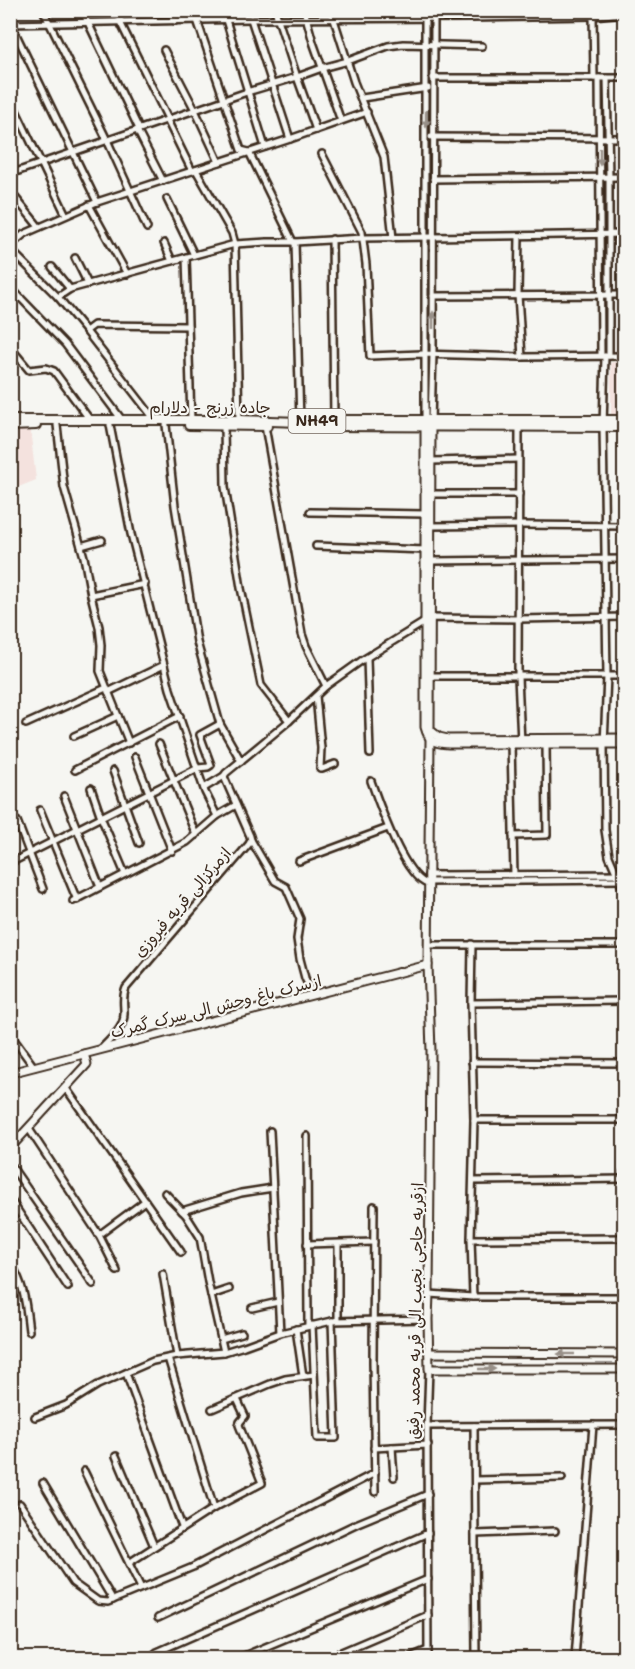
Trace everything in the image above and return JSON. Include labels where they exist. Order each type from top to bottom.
[{"type":"highway","name":"جاده زرنج - دلارام","points":[[10,420],[300,422],[334,420],[428,424]]},
{"type":"highway","name":"جاده زرنج - دلارام","points":[[10,426],[603,423],[624,420]]},
{"type":"highway","name":"جاده زرنج - دلارام","points":[[603,423],[624,427]]},
{"type":"main road","points":[[428,424],[431,461],[431,561],[425,727],[438,743],[449,744],[520,741],[546,744],[624,738]]},
{"type":"main road","points":[[428,424],[425,514],[431,736]]},
{"type":"main road","points":[[431,736],[448,739],[605,741],[624,744]]},
{"type":"main road","name":"ازقریه حاجی نجیب الی قریه محمد رفیق","points":[[429,1369],[431,1051],[428,880],[431,736]]},
{"type":"main road","name":"ازسرک باغ وحش الی سرک گمرک","points":[[10,1073],[428,965]]},
{"type":"main road","points":[[10,1148],[87,1064],[84,1053]]},
{"type":"main road","points":[[429,1353],[624,1354]]},
{"type":"main road","points":[[429,1369],[624,1368]]},
{"type":"street","points":[[44,10],[147,228]]},
{"type":"street","points":[[82,10],[163,181]]},
{"type":"street","points":[[115,10],[194,171],[232,233],[235,244],[239,420]]},
{"type":"street","points":[[169,10],[175,21]]},
{"type":"street","points":[[275,10],[316,130]]},
{"type":"street","points":[[304,10],[341,121]]},
{"type":"street","points":[[332,10],[354,82],[384,157],[393,238]]},
{"type":"street","points":[[369,10],[370,18]]},
{"type":"street","points":[[428,424],[425,354],[426,44],[429,10]]},
{"type":"street","points":[[472,10],[473,18]]},
{"type":"street","points":[[97,202],[11,24],[307,18],[592,16],[622,12]]},
{"type":"street","points":[[592,16],[600,138],[600,295],[605,356]]},
{"type":"street","points":[[428,424],[433,354],[434,87],[434,44],[429,18]]},
{"type":"street","points":[[251,19],[290,139]]},
{"type":"street","points":[[197,20],[241,150],[249,152],[294,242],[300,422]]},
{"type":"street","points":[[226,20],[265,147]]},
{"type":"street","points":[[10,174],[388,46],[434,44],[482,46]]},
{"type":"street","points":[[164,50],[219,162]]},
{"type":"street","points":[[434,78],[624,78]]},
{"type":"street","points":[[607,78],[608,295],[603,423],[607,676],[605,830],[609,856],[624,891]]},
{"type":"street","points":[[362,98],[434,87]]},
{"type":"street","points":[[10,98],[66,215]]},
{"type":"street","points":[[155,420],[58,297],[10,248],[24,234],[89,205],[367,112]]},
{"type":"street","points":[[426,137],[624,138]]},
{"type":"street","points":[[322,154],[362,232],[366,264],[370,356],[425,354],[522,357],[624,356]]},
{"type":"street","points":[[433,179],[624,177]]},
{"type":"street","points":[[10,191],[39,227]]},
{"type":"street","points":[[167,199],[194,255]]},
{"type":"street","points":[[89,205],[127,274]]},
{"type":"street","points":[[58,297],[70,289],[235,244],[426,236],[624,234]]},
{"type":"street","points":[[519,236],[518,295],[522,357]]},
{"type":"street","points":[[332,239],[334,420]]},
{"type":"street","points":[[164,243],[172,261]]},
{"type":"street","points":[[186,257],[191,420]]},
{"type":"street","points":[[75,258],[88,284]]},
{"type":"street","points":[[52,267],[70,289]]},
{"type":"street","points":[[10,287],[65,344],[122,420]]},
{"type":"street","points":[[433,296],[624,295]]},
{"type":"street","points":[[86,331],[94,325],[188,326]]},
{"type":"street","points":[[10,347],[29,370],[46,368],[54,371],[90,420]]},
{"type":"street","points":[[519,423],[520,741]]},
{"type":"street","points":[[57,425],[64,487],[81,546],[99,627],[100,671],[129,743]]},
{"type":"street","points":[[110,425],[131,534],[164,664],[204,788],[217,816]]},
{"type":"street","points":[[166,425],[175,506],[197,642],[220,724],[241,761]]},
{"type":"street","points":[[224,426],[225,487],[241,588],[261,685],[289,721]]},
{"type":"street","points":[[265,426],[302,634],[326,686]]},
{"type":"street","points":[[431,461],[518,459]]},
{"type":"street","points":[[431,494],[519,494]]},
{"type":"street","points":[[310,512],[425,514]]},
{"type":"street","points":[[431,526],[624,526]]},
{"type":"street","points":[[81,546],[102,540]]},
{"type":"street","points":[[316,546],[426,550]]},
{"type":"street","points":[[431,561],[624,559]]},
{"type":"street","points":[[91,595],[145,584]]},
{"type":"street","points":[[204,788],[224,776],[326,686],[428,620],[624,617]]},
{"type":"street","points":[[367,658],[370,754]]},
{"type":"street","points":[[26,724],[164,664]]},
{"type":"street","points":[[430,676],[624,676]]},
{"type":"street","points":[[316,696],[321,748],[320,769],[335,764]]},
{"type":"street","points":[[74,736],[118,716]]},
{"type":"street","points":[[75,771],[180,716]]},
{"type":"street","points":[[10,863],[173,780],[198,768],[212,765],[200,735],[220,724]]},
{"type":"street","points":[[511,743],[514,874]]},
{"type":"street","points":[[159,744],[196,835]]},
{"type":"street","points":[[513,836],[547,835],[546,744]]},
{"type":"street","points":[[135,758],[172,851]]},
{"type":"street","points":[[113,771],[140,843]]},
{"type":"street","name":"ازمرکزالی قریه فیروزی","points":[[102,1048],[122,1026],[123,995],[126,988],[251,840],[224,776]]},
{"type":"street","points":[[371,781],[388,828],[420,881],[514,874],[620,878]]},
{"type":"street","points":[[91,788],[125,874]]},
{"type":"street","points":[[64,796],[100,887]]},
{"type":"street","points":[[40,810],[75,900],[172,851],[196,835],[217,816],[237,805]]},
{"type":"street","points":[[17,821],[43,889]]},
{"type":"street","points":[[299,861],[388,828]]},
{"type":"street","points":[[251,840],[275,881],[286,887],[298,914],[300,922],[297,939],[300,959],[313,995]]},
{"type":"street","points":[[428,880],[620,878],[624,874]]},
{"type":"street","points":[[471,944],[474,1120],[471,1239],[473,1297]]},
{"type":"street","points":[[428,945],[624,945]]},
{"type":"street","points":[[471,1003],[624,1001]]},
{"type":"street","points":[[10,1034],[34,1067]]},
{"type":"street","points":[[472,1062],[624,1063]]},
{"type":"street","points":[[65,1087],[181,1252]]},
{"type":"street","points":[[474,1120],[624,1120]]},
{"type":"street","points":[[29,1129],[99,1235],[117,1271]]},
{"type":"street","points":[[270,1131],[280,1333]]},
{"type":"street","points":[[307,1136],[307,1244],[317,1438],[336,1438],[335,1321],[338,1244]]},
{"type":"street","points":[[10,1164],[93,1284]]},
{"type":"street","points":[[624,1172],[624,1314]]},
{"type":"street","points":[[473,1181],[624,1179]]},
{"type":"street","points":[[182,1211],[241,1193],[273,1188]]},
{"type":"street","points":[[165,1193],[182,1211],[200,1237],[224,1352]]},
{"type":"street","points":[[10,1199],[68,1287]]},
{"type":"street","points":[[99,1235],[145,1201]]},
{"type":"street","points":[[374,1206],[375,1492]]},
{"type":"street","points":[[471,1239],[624,1238]]},
{"type":"street","points":[[307,1244],[374,1242]]},
{"type":"street","points":[[10,1263],[24,1289],[29,1331]]},
{"type":"street","points":[[163,1274],[177,1356]]},
{"type":"street","points":[[211,1295],[228,1289]]},
{"type":"street","points":[[429,1294],[473,1297],[624,1297]]},
{"type":"street","points":[[252,1308],[279,1302]]},
{"type":"street","points":[[35,1417],[66,1405],[98,1385],[153,1361],[177,1356],[224,1352],[280,1333],[335,1321],[428,1319]]},
{"type":"street","points":[[296,1329],[303,1376]]},
{"type":"street","points":[[221,1339],[242,1333]]},
{"type":"street","points":[[168,1358],[214,1508]]},
{"type":"street","name":"ازقریه حاجی نجیب الی قریه محمد رفیق","points":[[428,1659],[427,1426],[429,1369]]},
{"type":"street","points":[[126,1373],[182,1527]]},
{"type":"street","points":[[212,1409],[285,1379],[314,1375]]},
{"type":"street","points":[[129,1563],[182,1527],[262,1483],[239,1425],[245,1416],[237,1399]]},
{"type":"street","points":[[574,1659],[593,1425]]},
{"type":"street","points":[[427,1426],[624,1425]]},
{"type":"street","points":[[474,1426],[476,1659]]},
{"type":"street","points":[[374,1448],[428,1445]]},
{"type":"street","points":[[392,1447],[394,1477]]},
{"type":"street","points":[[116,1456],[154,1546]]},
{"type":"street","points":[[84,1471],[141,1588]]},
{"type":"street","points":[[20,1504],[73,1583],[98,1601],[108,1602],[193,1567],[375,1473]]},
{"type":"street","points":[[475,1480],[562,1479]]},
{"type":"street","points":[[43,1483],[113,1600]]},
{"type":"street","points":[[158,1618],[358,1523],[428,1494]]},
{"type":"street","points":[[475,1534],[555,1531]]},
{"type":"street","points":[[150,1659],[158,1652],[428,1533]]},
{"type":"street","points":[[239,1659],[429,1579]]},
{"type":"street","points":[[624,1612],[624,1659]]},
{"type":"street","points":[[327,1659],[428,1615]]},
{"type":"street","points":[[408,1659],[428,1650]]},
{"type":"shaded area","points":[[611,362],[624,362],[624,416],[611,416]]},
{"type":"shaded area","points":[[11,428],[30,428],[36,480],[11,490]]}]
